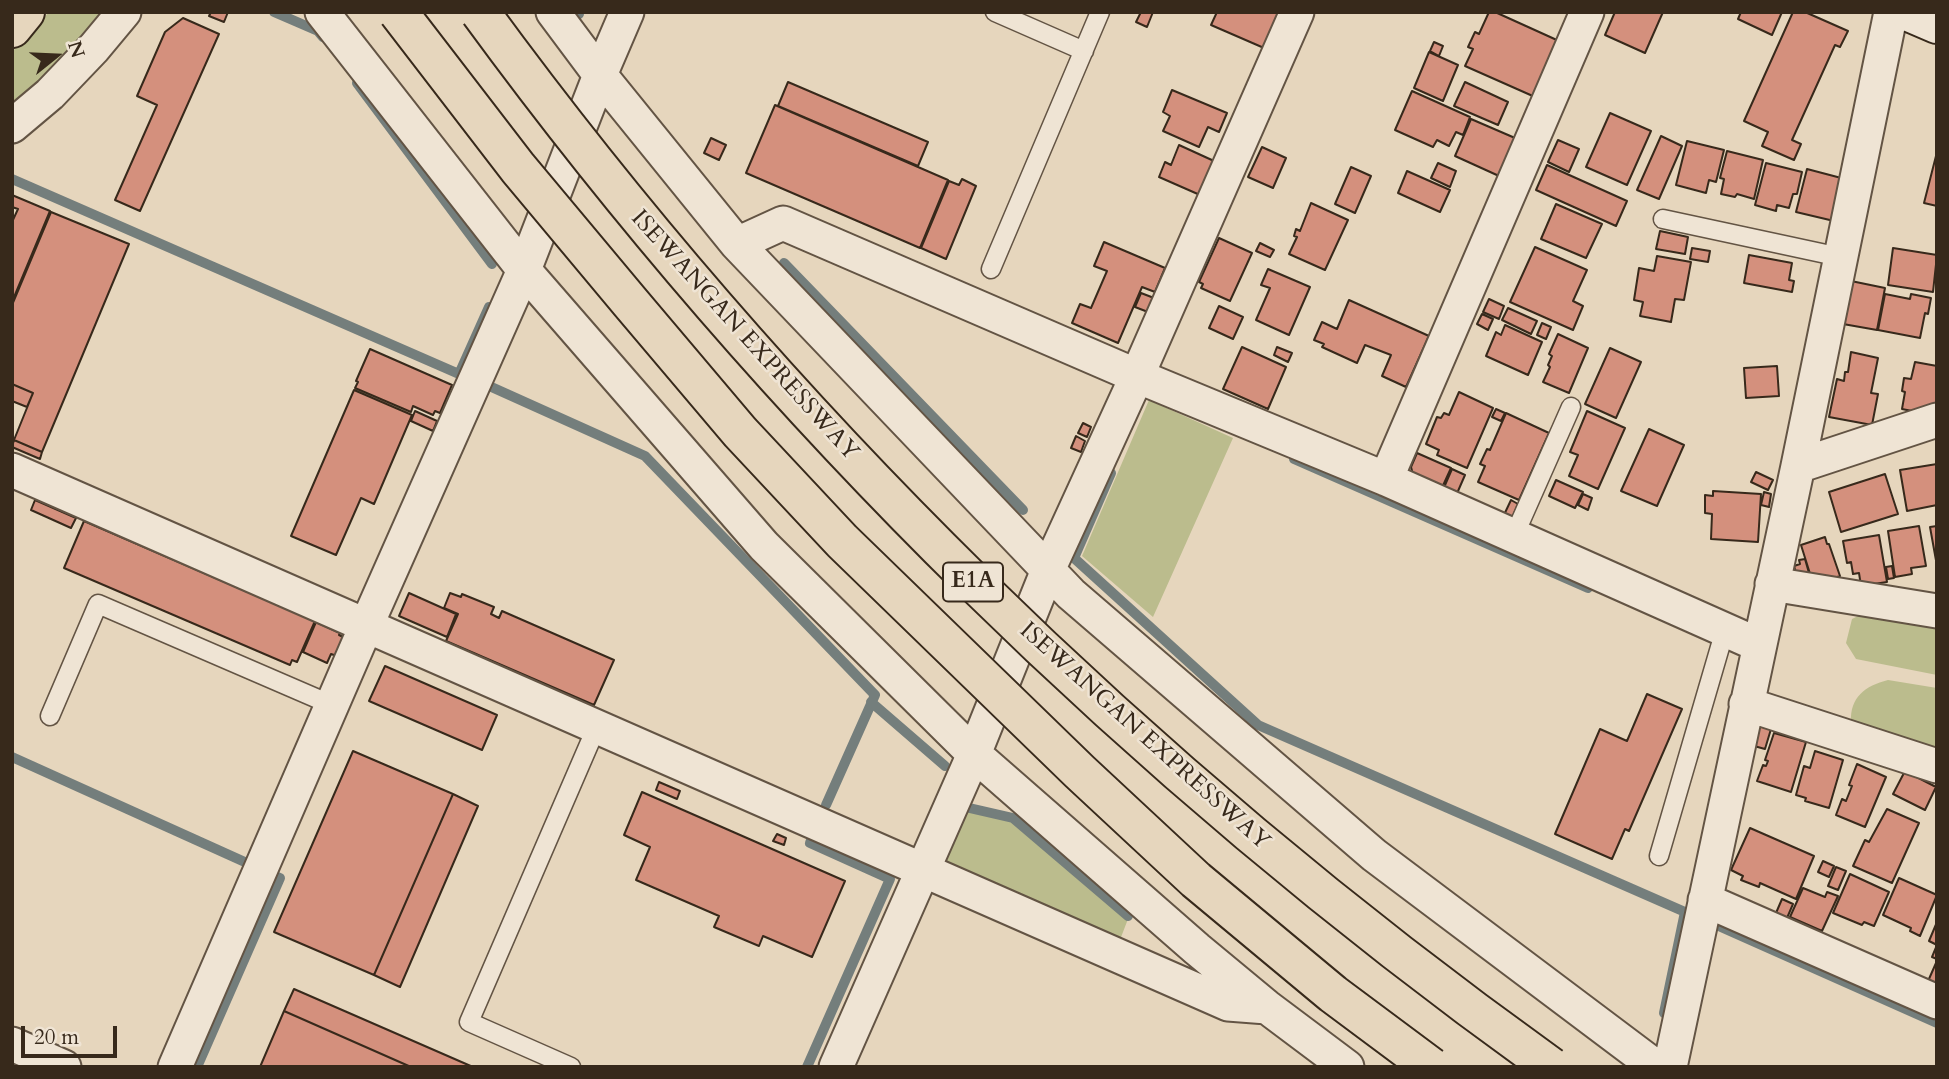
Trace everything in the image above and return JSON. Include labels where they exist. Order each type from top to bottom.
[{"type":"highway","points":[[12,28],[25,12]]},
{"type":"highway","name":"E1A","points":[[398,12],[518,168],[630,302],[740,432],[842,541],[1080,772],[1196,880],[1332,994],[1431,1067]]},
{"type":"highway","name":"ISEWANGAN EXPRESSWAY","points":[[480,12],[540,95],[635,215],[738,335],[979,589],[1214,803],[1353,919],[1551,1067]]},
{"type":"main road","points":[[1909,12],[1937,24]]},
{"type":"street","points":[[12,126],[50,94],[124,12]]},
{"type":"street","points":[[322,12],[524,270],[764,546],[974,754],[1187,940],[1267,1007],[1347,1067]]},
{"type":"street","points":[[553,12],[600,75],[737,244],[1071,594],[1374,855],[1656,1067]]},
{"type":"street","points":[[174,1067],[524,270],[627,12]]},
{"type":"street","points":[[836,1067],[974,754],[1048,570],[1137,376],[1297,12]]},
{"type":"street","points":[[1386,479],[1587,12]]},
{"type":"street","points":[[1670,1067],[1891,12]]},
{"type":"street","points":[[737,244],[783,223],[1137,376],[1386,479],[1759,645]]},
{"type":"street","points":[[1798,466],[1937,421]]},
{"type":"street","points":[[12,470],[1228,1004],[1267,1007]]},
{"type":"street","points":[[1772,584],[1937,611]]},
{"type":"street","points":[[1746,704],[1937,765]]},
{"type":"street","points":[[1705,900],[1937,1002]]},
{"type":"street","points":[[12,1044],[64,1067]]},
{"type":"lane","points":[[995,12],[1084,51]]},
{"type":"lane","points":[[991,269],[1100,12]]},
{"type":"lane","points":[[1663,219],[1840,257]]},
{"type":"lane","points":[[1514,536],[1571,407]]},
{"type":"lane","points":[[50,716],[98,604],[332,705]]},
{"type":"lane","points":[[1659,856],[1725,630]]},
{"type":"lane","points":[[571,1067],[469,1022],[597,726]]},
{"type":"green space","points":[[49,12],[104,12],[12,109],[12,52]]},
{"type":"green space","points":[[1149,400],[1233,438],[1153,617],[1082,556]]},
{"type":"green space","points":[[1860,615],[1937,627],[1937,675],[1856,659],[1846,643],[1852,619]]},
{"type":"green space","points":[[1888,680],[1937,688],[1937,749],[1851,722],[1853,706],[1860,694]]},
{"type":"green space","points":[[961,810],[1013,822],[1128,919],[1118,945],[947,870],[941,855]]},
{"type":"building","points":[[211,12],[228,12],[224,22],[209,16]]},
{"type":"building","points":[[1141,12],[1153,12],[1147,27],[1136,22]]},
{"type":"building","points":[[1217,12],[1279,12],[1264,48],[1211,25]]},
{"type":"building","points":[[1489,12],[1495,12],[1559,41],[1535,97],[1465,66],[1473,49],[1468,47],[1475,32],[1479,34]]},
{"type":"building","points":[[1615,12],[1663,12],[1645,53],[1605,35]]},
{"type":"building","points":[[1741,12],[1782,12],[1772,35],[1738,19]]},
{"type":"building","points":[[1793,12],[1805,12],[1848,31],[1840,47],[1835,45],[1792,140],[1801,144],[1794,160],[1762,146],[1768,132],[1744,121]]},
{"type":"building","points":[[183,18],[219,34],[140,211],[115,200],[157,105],[137,96],[165,32]]},
{"type":"building","points":[[1434,42],[1443,46],[1439,56],[1430,51]]},
{"type":"building","points":[[1429,52],[1458,65],[1443,101],[1414,88]]},
{"type":"building","points":[[788,82],[928,142],[918,166],[778,106]]},
{"type":"building","points":[[1465,82],[1508,102],[1498,125],[1454,106]]},
{"type":"building","points":[[1172,90],[1227,113],[1219,132],[1208,127],[1199,147],[1163,131],[1170,116],[1163,112]]},
{"type":"building","points":[[1412,91],[1470,117],[1463,135],[1456,132],[1449,146],[1437,140],[1433,147],[1395,130]]},
{"type":"building","points":[[775,105],[948,180],[920,248],[746,173]]},
{"type":"building","points":[[1610,113],[1651,131],[1627,185],[1586,167]]},
{"type":"building","points":[[1471,119],[1515,138],[1499,176],[1455,156]]},
{"type":"building","points":[[1661,136],[1682,146],[1659,199],[1637,190]]},
{"type":"building","points":[[711,138],[726,145],[719,160],[704,153]]},
{"type":"building","points":[[1558,140],[1579,149],[1569,172],[1548,162]]},
{"type":"building","points":[[1687,141],[1724,150],[1716,182],[1709,180],[1706,193],[1676,185]]},
{"type":"building","points":[[1179,145],[1214,161],[1200,195],[1159,177],[1165,162],[1171,165]]},
{"type":"building","points":[[1262,147],[1286,158],[1273,188],[1248,177]]},
{"type":"building","points":[[1727,151],[1763,160],[1754,199],[1737,194],[1735,197],[1721,194],[1724,179],[1720,178]]},
{"type":"building","points":[[1937,152],[1937,206],[1924,203]]},
{"type":"building","points":[[1438,163],[1456,171],[1450,187],[1431,178]]},
{"type":"building","points":[[1766,163],[1802,172],[1797,194],[1793,194],[1789,208],[1777,205],[1776,211],[1755,205]]},
{"type":"building","points":[[1547,165],[1627,201],[1616,226],[1536,190]]},
{"type":"building","points":[[1351,167],[1371,176],[1355,213],[1335,204]]},
{"type":"building","points":[[1807,169],[1845,179],[1834,221],[1796,212]]},
{"type":"building","points":[[1407,171],[1450,190],[1440,212],[1398,193]]},
{"type":"building","points":[[962,179],[976,186],[946,259],[921,248],[949,181],[959,185]]},
{"type":"building","points":[[12,195],[50,211],[12,302],[12,222],[18,209],[12,207]]},
{"type":"building","points":[[1311,203],[1348,220],[1325,270],[1289,254],[1297,237],[1294,236],[1296,229],[1300,231]]},
{"type":"building","points":[[1556,204],[1602,224],[1586,258],[1541,239]]},
{"type":"building","points":[[51,212],[129,244],[42,452],[14,440],[33,393],[12,384],[12,305]]},
{"type":"building","points":[[1660,231],[1688,237],[1685,254],[1656,249]]},
{"type":"building","points":[[1219,238],[1252,253],[1230,301],[1201,288],[1203,284],[1199,282]]},
{"type":"building","points":[[1104,242],[1165,268],[1155,292],[1142,287],[1118,343],[1072,323],[1080,304],[1091,308],[1107,271],[1094,266]]},
{"type":"building","points":[[1260,243],[1274,250],[1270,257],[1256,251]]},
{"type":"building","points":[[1535,247],[1587,270],[1573,301],[1583,306],[1573,330],[1510,302]]},
{"type":"building","points":[[1692,248],[1710,251],[1708,262],[1690,259]]},
{"type":"building","points":[[1893,248],[1937,255],[1933,292],[1888,285]]},
{"type":"building","points":[[1749,255],[1792,263],[1789,280],[1794,281],[1792,292],[1744,283]]},
{"type":"building","points":[[1657,256],[1691,262],[1684,300],[1675,299],[1671,322],[1640,316],[1643,302],[1634,300],[1639,268],[1654,271]]},
{"type":"building","points":[[1268,269],[1310,287],[1289,335],[1256,320],[1270,288],[1261,285]]},
{"type":"building","points":[[1851,281],[1885,288],[1877,330],[1843,324]]},
{"type":"building","points":[[1141,293],[1154,298],[1148,312],[1135,307]]},
{"type":"building","points":[[1885,294],[1910,299],[1911,294],[1931,298],[1920,338],[1878,330]]},
{"type":"building","points":[[1489,299],[1504,306],[1499,319],[1483,312]]},
{"type":"building","points":[[1349,300],[1429,336],[1406,387],[1382,376],[1391,355],[1365,345],[1357,363],[1322,347],[1324,344],[1314,340],[1322,322],[1337,329]]},
{"type":"building","points":[[1219,306],[1243,317],[1233,339],[1209,328]]},
{"type":"building","points":[[1508,308],[1537,321],[1531,334],[1502,320]]},
{"type":"building","points":[[1482,314],[1493,319],[1488,330],[1477,324]]},
{"type":"building","points":[[1542,323],[1551,327],[1546,339],[1537,335]]},
{"type":"building","points":[[1505,325],[1542,342],[1528,375],[1486,356],[1496,332],[1501,335]]},
{"type":"building","points":[[1558,334],[1588,348],[1569,393],[1543,382],[1550,367],[1548,365],[1552,356],[1549,354]]},
{"type":"building","points":[[1242,347],[1286,367],[1268,409],[1223,389]]},
{"type":"building","points":[[1277,347],[1292,353],[1288,362],[1274,355]]},
{"type":"building","points":[[1610,348],[1641,362],[1616,418],[1585,404]]},
{"type":"building","points":[[370,349],[452,385],[440,413],[435,411],[433,415],[413,406],[411,412],[355,388]]},
{"type":"building","points":[[1851,352],[1878,358],[1871,393],[1878,394],[1872,425],[1829,417],[1837,379],[1844,381]]},
{"type":"building","points":[[1915,362],[1937,366],[1937,404],[1934,403],[1932,415],[1902,409],[1904,378],[1911,379]]},
{"type":"building","points":[[1777,366],[1779,396],[1746,398],[1744,368]]},
{"type":"building","points":[[12,384],[33,393],[27,407],[12,401]]},
{"type":"building","points":[[354,390],[412,415],[374,504],[361,498],[336,555],[291,536]]},
{"type":"building","points":[[1459,392],[1493,408],[1467,468],[1437,455],[1439,450],[1426,444],[1437,417],[1441,418],[1444,413],[1449,415]]},
{"type":"building","points":[[1496,409],[1505,413],[1501,421],[1492,417]]},
{"type":"building","points":[[415,411],[437,421],[433,431],[411,421]]},
{"type":"building","points":[[1587,411],[1625,428],[1598,489],[1569,476],[1578,455],[1570,452]]},
{"type":"building","points":[[1506,413],[1549,433],[1519,500],[1478,482],[1485,466],[1480,464],[1487,449],[1490,450]]},
{"type":"building","points":[[1083,423],[1091,427],[1087,437],[1078,433]]},
{"type":"building","points":[[1649,429],[1684,445],[1657,506],[1621,491]]},
{"type":"building","points":[[1076,436],[1085,441],[1081,452],[1071,448]]},
{"type":"building","points":[[14,440],[42,452],[40,459],[12,447]]},
{"type":"building","points":[[1417,453],[1451,468],[1441,490],[1414,478],[1411,467]]},
{"type":"building","points":[[1937,464],[1937,505],[1907,511],[1900,470]]},
{"type":"building","points":[[1452,469],[1465,475],[1455,498],[1442,492]]},
{"type":"building","points":[[1756,472],[1773,480],[1768,490],[1751,482]]},
{"type":"building","points":[[1885,474],[1898,514],[1841,532],[1829,492]]},
{"type":"building","points":[[1556,480],[1583,492],[1575,508],[1549,496]]},
{"type":"building","points":[[1713,491],[1761,494],[1758,542],[1711,539],[1712,514],[1705,513],[1705,495],[1713,496]]},
{"type":"building","points":[[1764,492],[1771,494],[1769,507],[1761,505]]},
{"type":"building","points":[[1583,494],[1592,498],[1588,510],[1578,505]]},
{"type":"building","points":[[35,500],[76,518],[71,528],[31,510]]},
{"type":"building","points":[[1511,500],[1518,504],[1511,521],[1503,517]]},
{"type":"building","points":[[84,521],[315,621],[297,662],[292,660],[290,665],[64,568]]},
{"type":"building","points":[[1919,526],[1926,566],[1911,568],[1912,574],[1895,577],[1888,531]]},
{"type":"building","points":[[1937,526],[1937,566],[1930,527]]},
{"type":"building","points":[[1879,535],[1887,582],[1861,586],[1859,573],[1853,574],[1851,562],[1847,563],[1843,541]]},
{"type":"building","points":[[1825,537],[1840,576],[1822,582],[1820,575],[1811,577],[1801,545]]},
{"type":"building","points":[[1805,559],[1809,573],[1797,577],[1794,566],[1800,564],[1799,560]]},
{"type":"building","points":[[1892,566],[1894,578],[1888,579],[1886,567]]},
{"type":"building","points":[[409,593],[456,614],[447,637],[399,616]]},
{"type":"building","points":[[450,593],[461,597],[462,594],[494,607],[491,614],[499,618],[502,611],[614,660],[594,705],[446,641],[458,614],[444,608]]},
{"type":"building","points":[[316,622],[345,638],[337,656],[331,654],[327,663],[303,652]]},
{"type":"building","points":[[385,666],[497,715],[482,750],[369,701]]},
{"type":"building","points":[[1647,694],[1682,709],[1629,831],[1625,829],[1612,859],[1555,834],[1600,729],[1627,741]]},
{"type":"building","points":[[1760,726],[1771,729],[1765,749],[1754,746]]},
{"type":"building","points":[[1774,733],[1806,742],[1791,792],[1757,781],[1763,765],[1766,766],[1768,761],[1765,760]]},
{"type":"building","points":[[353,751],[453,794],[374,975],[274,932]]},
{"type":"building","points":[[1815,751],[1843,760],[1829,808],[1805,801],[1806,798],[1796,795],[1804,766],[1810,768]]},
{"type":"building","points":[[1857,764],[1886,777],[1865,827],[1836,815],[1842,799],[1846,801]]},
{"type":"building","points":[[1905,771],[1936,787],[1925,810],[1893,794]]},
{"type":"building","points":[[659,782],[680,791],[677,799],[656,790]]},
{"type":"building","points":[[642,792],[845,881],[812,957],[763,936],[759,946],[714,927],[719,916],[636,880],[650,847],[624,835]]},
{"type":"building","points":[[453,794],[478,806],[400,987],[374,975]]},
{"type":"building","points":[[1887,809],[1919,823],[1892,883],[1853,866],[1865,840],[1869,842]]},
{"type":"building","points":[[1750,828],[1814,856],[1796,899],[1760,883],[1759,887],[1741,880],[1743,876],[1731,870]]},
{"type":"building","points":[[777,834],[786,838],[784,845],[773,841]]},
{"type":"building","points":[[1823,861],[1834,866],[1829,877],[1818,872]]},
{"type":"building","points":[[1836,867],[1846,871],[1838,890],[1828,886]]},
{"type":"building","points":[[1850,874],[1889,892],[1874,926],[1864,922],[1862,925],[1833,913]]},
{"type":"building","points":[[1899,878],[1937,895],[1920,936],[1910,931],[1911,928],[1883,915]]},
{"type":"building","points":[[1803,888],[1825,897],[1827,892],[1838,896],[1822,931],[1790,917]]},
{"type":"building","points":[[1782,899],[1793,904],[1784,925],[1773,920]]},
{"type":"building","points":[[1937,922],[1937,945],[1929,941]]},
{"type":"building","points":[[1937,945],[1937,959],[1932,957]]},
{"type":"building","points":[[1937,964],[1937,993],[1925,988]]},
{"type":"building","points":[[294,989],[473,1067],[411,1067],[284,1011]]},
{"type":"building","points":[[284,1011],[411,1067],[260,1067]]},
{"type":"waterway","points":[[274,12],[318,31],[323,37]]},
{"type":"waterway","points":[[357,83],[492,264]]},
{"type":"waterway","points":[[12,179],[459,374],[489,307]]},
{"type":"waterway","points":[[784,263],[1023,510]]},
{"type":"waterway","points":[[487,385],[645,456],[875,695],[826,805]]},
{"type":"waterway","points":[[1294,459],[1588,588]]},
{"type":"waterway","points":[[1111,473],[1074,558],[1258,725],[1685,912],[1664,1013]]},
{"type":"waterway","points":[[871,702],[945,766]]},
{"type":"waterway","points":[[12,757],[247,863]]},
{"type":"waterway","points":[[965,807],[1013,818],[1128,916]]},
{"type":"waterway","points":[[807,1067],[890,879],[810,843],[812,837]]},
{"type":"waterway","points":[[197,1067],[280,878],[273,875]]},
{"type":"waterway","points":[[1721,927],[1937,1023]]}]
